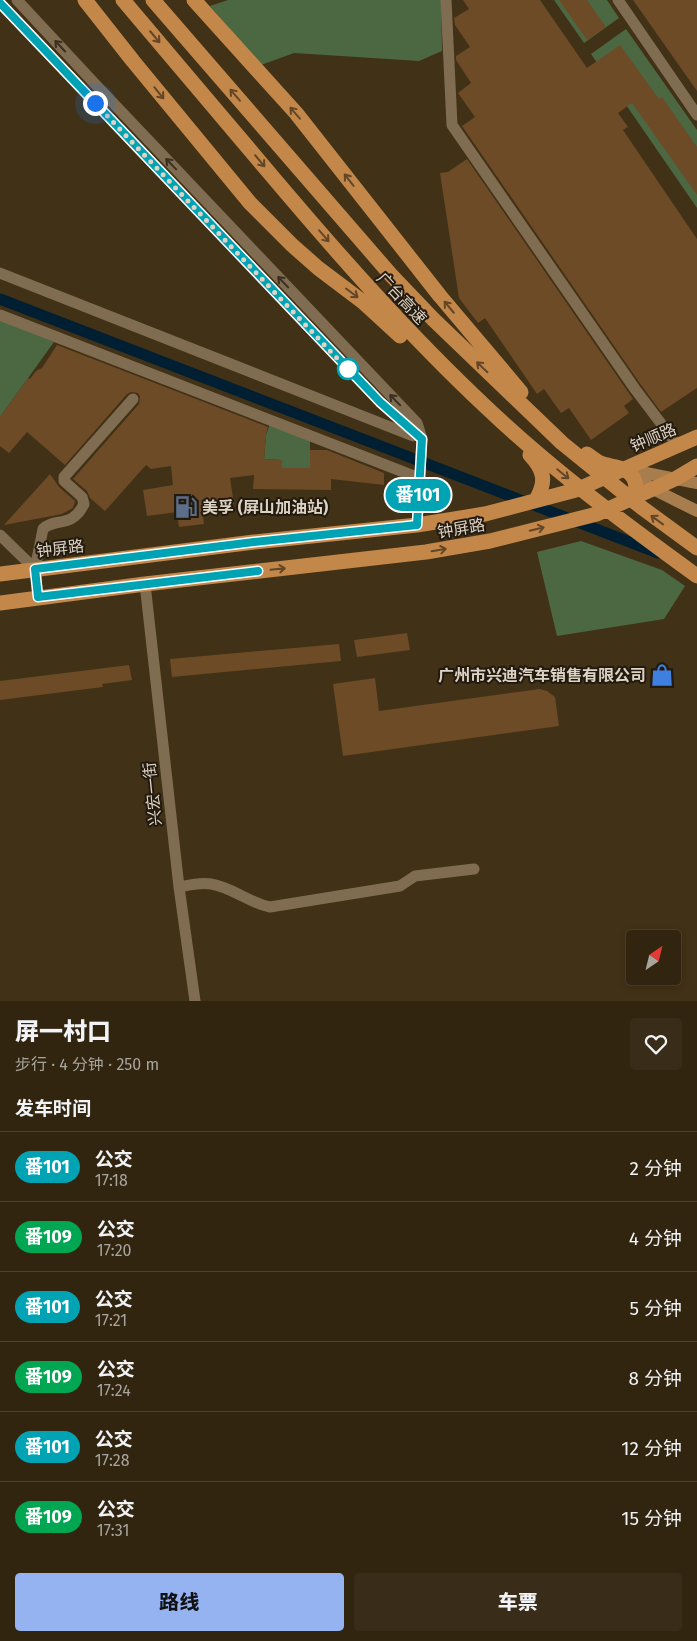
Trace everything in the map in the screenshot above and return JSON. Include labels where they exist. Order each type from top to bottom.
[{"type":"highway","points":[[85,0],[250,203],[292,246],[363,302],[531,456],[543,473],[542,490],[536,500]]},
{"type":"highway","name":"广台高速","points":[[123,0],[353,270],[427,350],[486,408],[556,470],[621,521],[697,576]]},
{"type":"highway","name":"广台高速","points":[[153,0],[390,275],[433,319],[569,449],[640,507],[697,548]]},
{"type":"highway","points":[[194,0],[296,113],[440,296],[518,388],[556,426],[595,460],[602,464],[623,469],[632,476],[636,482],[636,490],[632,498]]},
{"type":"highway","name":"钟顺路","points":[[623,469],[697,437]]},
{"type":"highway","points":[[653,489],[697,466]]},
{"type":"highway","name":"钟屏路","points":[[0,574],[254,542],[417,525],[485,514],[576,490],[623,469]]},
{"type":"highway","name":"钟屏路","points":[[0,603],[145,584],[426,552],[490,541],[597,514],[653,489]]},
{"type":"main road","points":[[623,469],[697,483]]},
{"type":"main road","points":[[623,469],[653,489],[697,511]]},
{"type":"street","points":[[17,0],[417,423],[422,439],[417,525]]},
{"type":"street","points":[[446,0],[452,125],[678,446]]},
{"type":"street","points":[[618,0],[697,115]]},
{"type":"street","points":[[0,3],[380,402],[422,439]]},
{"type":"street","points":[[0,273],[422,439]]},
{"type":"street","points":[[0,315],[419,473]]},
{"type":"street","points":[[38,597],[35,569],[43,529],[47,525],[66,522],[72,519],[84,504],[82,497],[64,481],[64,476],[133,399]]},
{"type":"street","points":[[0,535],[35,569]]},
{"type":"street","name":"兴宏一街","points":[[145,584],[179,886],[195,1001]]},
{"type":"street","points":[[179,886],[213,884],[259,905],[270,907],[400,886],[414,876],[474,869]]},
{"type":"green space","points":[[228,0],[441,0],[442,51],[419,61],[294,53],[261,65],[210,6]]},
{"type":"green space","points":[[554,0],[607,0],[619,18],[584,43]]},
{"type":"green space","points":[[626,29],[697,130],[697,208],[591,54]]},
{"type":"green space","points":[[0,319],[54,342],[0,417]]},
{"type":"green space","points":[[270,424],[310,440],[310,468],[282,468],[282,460],[264,459],[266,435]]},
{"type":"green space","points":[[581,541],[662,570],[685,586],[664,619],[557,636],[537,552]]},
{"type":"building","points":[[463,0],[540,0],[587,68],[620,45],[659,99],[662,97],[697,147],[697,195],[632,103],[618,113],[628,127],[623,130],[697,239],[697,388],[661,412],[462,126],[475,117],[458,93],[471,83],[456,60],[456,56],[470,47],[455,25],[454,18],[469,9]]},
{"type":"building","points":[[559,0],[587,0],[606,27],[587,40]]},
{"type":"building","points":[[633,0],[697,0],[697,91]]},
{"type":"building","points":[[467,159],[633,399],[624,406],[629,413],[591,440],[569,408],[561,413],[544,389],[537,394],[485,318],[478,323],[459,298],[440,173],[448,172]]},
{"type":"building","points":[[57,345],[268,427],[264,459],[282,460],[282,468],[310,468],[310,450],[327,450],[384,473],[384,485],[331,479],[331,490],[253,489],[254,475],[230,478],[234,504],[202,508],[204,524],[179,527],[177,512],[147,516],[143,490],[173,485],[171,466],[151,469],[146,465],[105,511],[73,479],[139,404],[140,397],[138,393],[131,392],[127,394],[65,465],[27,432],[9,453],[0,446],[0,417],[28,378],[30,379],[36,371],[42,368]]},
{"type":"building","points":[[50,474],[59,487],[75,501],[73,508],[62,514],[4,525]]},
{"type":"building","points":[[407,633],[410,650],[357,657],[354,640]]},
{"type":"building","points":[[339,644],[341,661],[172,677],[170,659]]},
{"type":"building","points":[[129,665],[132,680],[102,684],[103,687],[0,700],[0,681]]},
{"type":"building","points":[[375,678],[379,711],[540,689],[547,691],[555,697],[559,726],[343,756],[333,684]]},
{"type":"waterway","points":[[0,299],[658,553]]},
{"type":"bus line","name":"番101","points":[[0,3],[380,402],[422,439],[417,525],[254,542],[35,569],[38,597],[258,571]]},
{"type":"place","name":"美孚 (屏山加油站)","points":[[186,507]]},
{"type":"place","name":"广州市兴迪汽车销售有限公司","points":[[662,675]]},
{"type":"route","points":[[95,103],[352,374],[348,369]]}]
